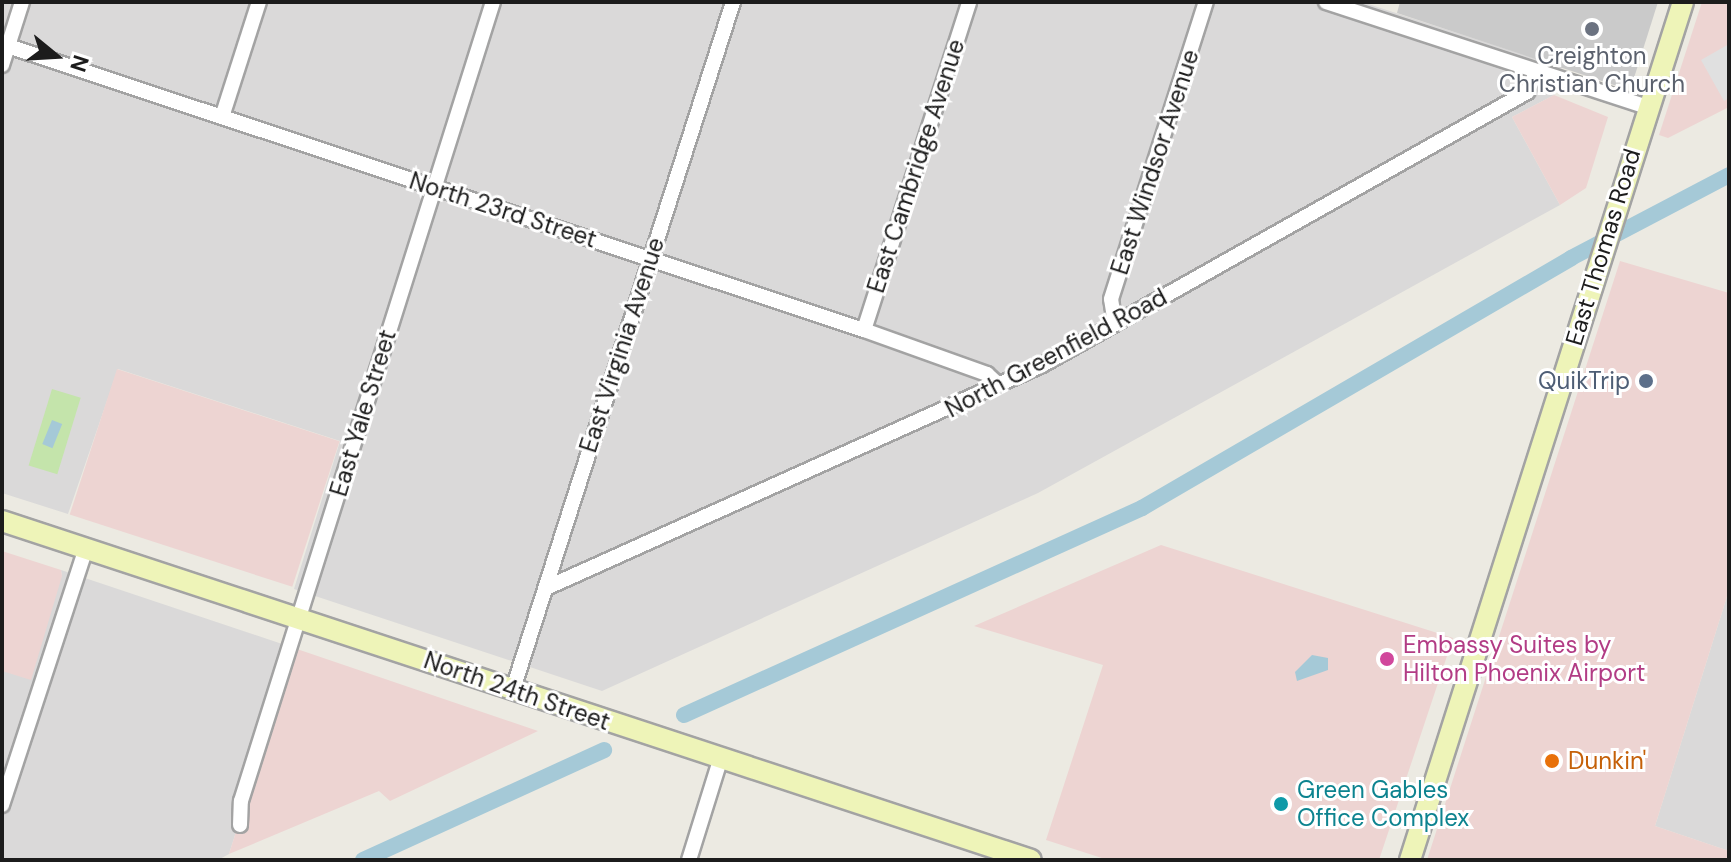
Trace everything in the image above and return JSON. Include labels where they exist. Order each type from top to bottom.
[{"type":"main road","name":"East Thomas Road","points":[[1410,860],[1613,213],[1683,2]]},
{"type":"main road","name":"North 24th Street","points":[[2,521],[1031,860]]},
{"type":"street","points":[[2,65],[5,45],[22,2]]},
{"type":"street","points":[[222,117],[259,2]]},
{"type":"street","name":"East Yale Street","points":[[240,825],[241,801],[493,2]]},
{"type":"street","name":"East Virginia Avenue","points":[[513,689],[733,2]]},
{"type":"street","name":"East Cambridge Avenue","points":[[864,330],[969,2]]},
{"type":"street","name":"East Windsor Avenue","points":[[1115,324],[1111,299],[1206,2]]},
{"type":"street","points":[[1326,2],[1648,107]]},
{"type":"street","name":"North 23rd Street","points":[[5,45],[864,330],[987,374],[999,385]]},
{"type":"street","name":"North Greenfield Road","points":[[546,588],[999,385],[1115,324],[1527,92],[1537,71]]},
{"type":"street","points":[[2,805],[86,548]]},
{"type":"street","points":[[689,860],[721,757]]},
{"type":"shaded area","points":[[2,2],[1362,2],[1562,67],[1554,95],[1512,117],[1560,205],[1038,493],[602,691],[294,589],[340,441],[118,369],[68,514],[2,493]]},
{"type":"shaded area","points":[[1400,2],[1658,2],[1633,81],[1620,87],[1397,13]]},
{"type":"shaded area","points":[[1702,2],[1729,2],[1729,107],[1668,138],[1659,135]]},
{"type":"shaded area","points":[[1729,44],[1729,98],[1724,101],[1701,60]]},
{"type":"shaded area","points":[[1554,95],[1608,117],[1586,188],[1560,205],[1512,117]]},
{"type":"shaded area","points":[[1620,261],[1729,293],[1729,590],[1655,826],[1729,851],[1729,860],[1427,860]]},
{"type":"shaded area","points":[[117,369],[340,441],[292,587],[70,515]]},
{"type":"shaded area","points":[[1161,545],[1453,638],[1379,860],[1108,860],[1046,840],[1103,665],[974,626]]},
{"type":"shaded area","points":[[2,551],[61,570],[62,576],[31,680],[2,671]]},
{"type":"shaded area","points":[[61,570],[294,648],[229,854],[218,860],[2,860],[2,671],[62,576]]},
{"type":"shaded area","points":[[1729,590],[1729,851],[1655,826]]},
{"type":"shaded area","points":[[294,648],[538,731],[390,801],[379,791],[229,854]]},
{"type":"green space","points":[[52,389],[81,398],[57,474],[29,466]]},
{"type":"water","points":[[52,420],[62,424],[52,448],[42,444]]},
{"type":"water","points":[[1312,655],[1328,658],[1328,670],[1297,681],[1295,672]]},
{"type":"waterway","points":[[684,715],[1142,508],[1571,258],[1729,175]]},
{"type":"waterway","points":[[363,860],[604,750]]},
{"type":"place","name":"Creighton Christian Church","points":[[1592,29]]},
{"type":"place","name":"QuikTrip","points":[[1646,381]]},
{"type":"place","name":"Embassy Suites by Hilton Phoenix Airport","points":[[1387,659]]},
{"type":"place","name":"Dunkin'","points":[[1552,761]]},
{"type":"place","name":"Green Gables Office Complex","points":[[1281,804]]}]
